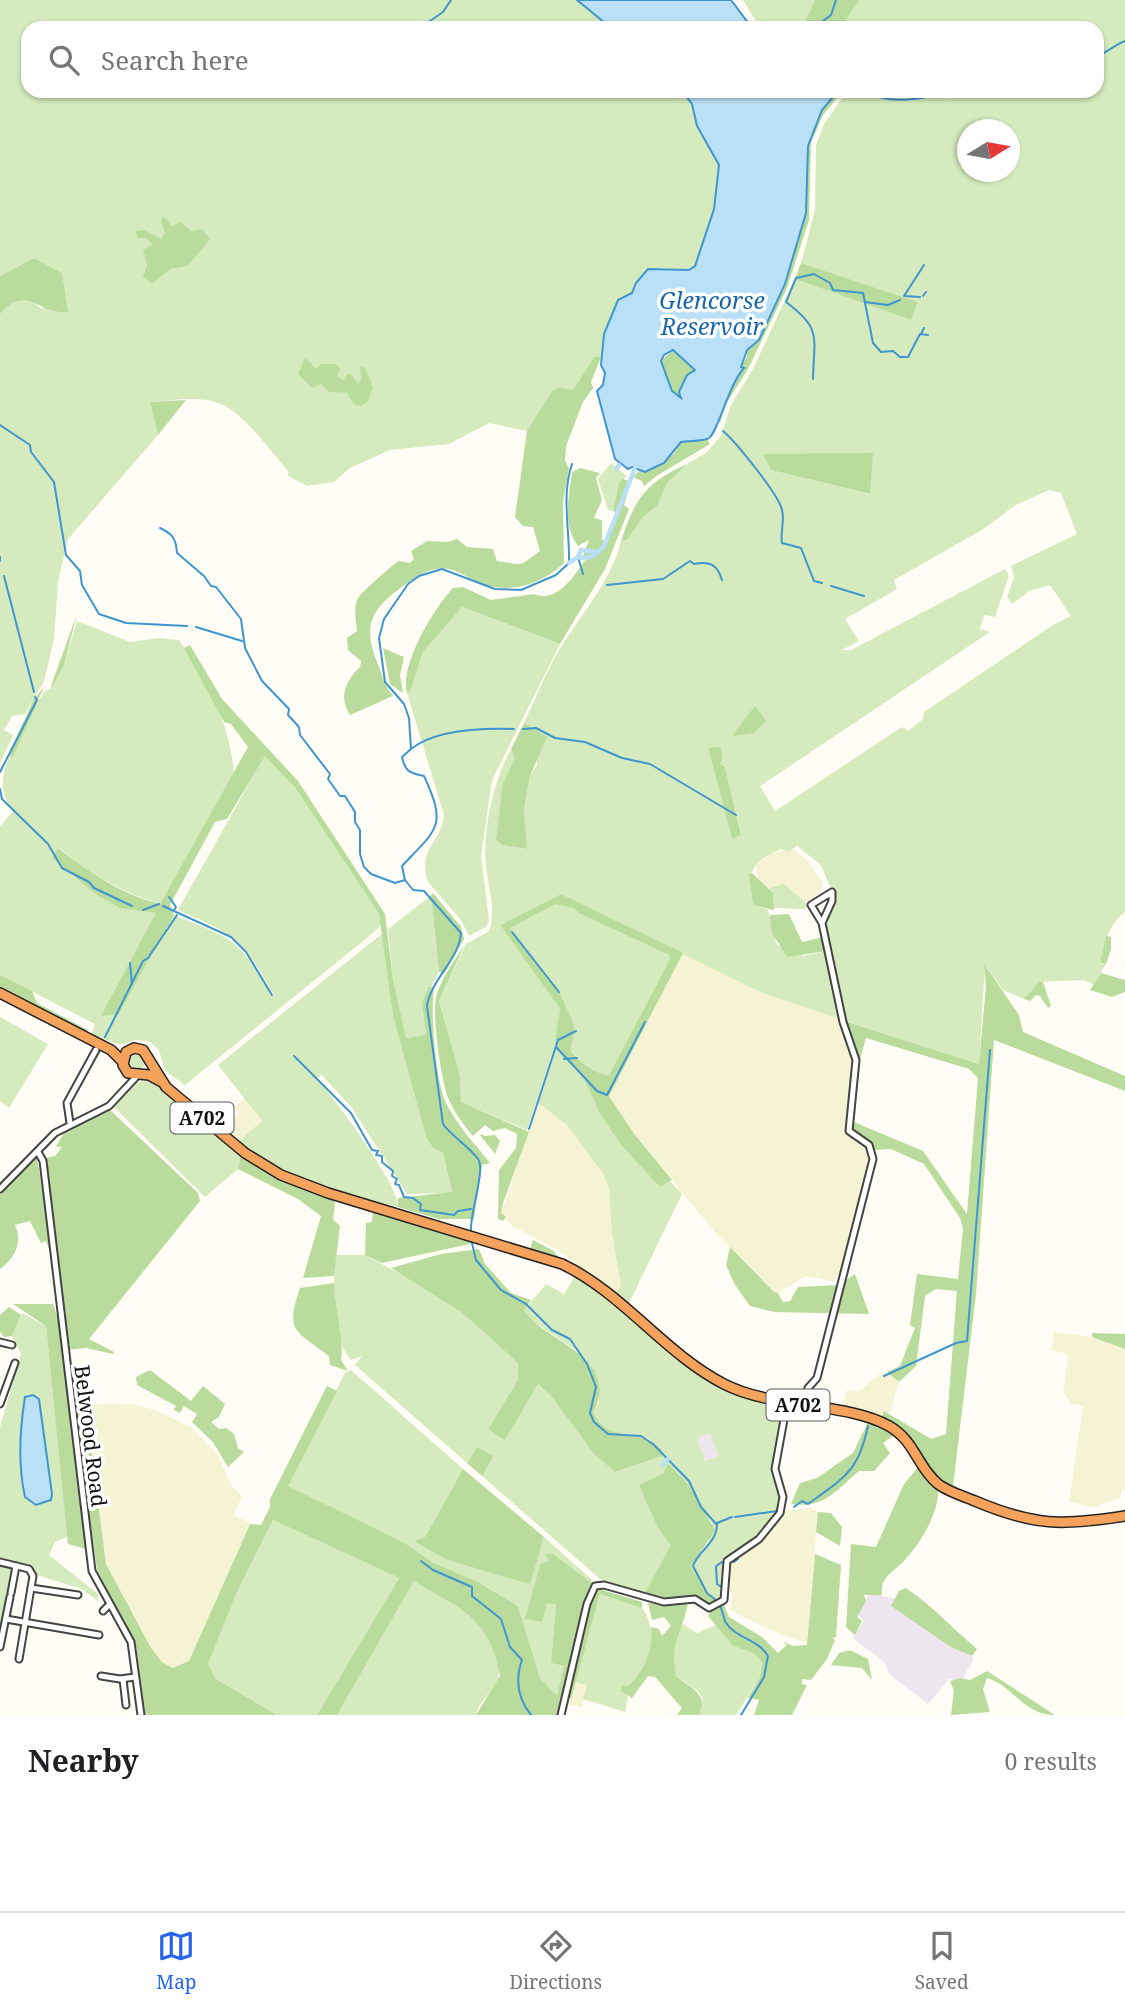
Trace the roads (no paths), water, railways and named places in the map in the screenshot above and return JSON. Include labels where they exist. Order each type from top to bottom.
[{"type":"highway","name":"A702","points":[[0,993],[111,1051],[139,1075],[162,1082]]},
{"type":"highway","name":"A702","points":[[124,1061],[139,1048],[147,1053],[162,1082],[245,1153],[281,1175],[328,1192],[538,1255],[582,1273],[717,1380],[737,1390],[889,1426],[916,1450],[937,1483],[996,1510],[1049,1525],[1125,1517]]},
{"type":"highway","points":[[139,1075],[148,1069],[150,1061]]},
{"type":"street","points":[[803,1406],[808,1388],[817,1377],[873,1158],[869,1145],[848,1127],[856,1059],[843,1022],[822,923],[811,905],[832,892],[832,901],[822,923]]},
{"type":"street","points":[[70,1123],[67,1103],[96,1050]]},
{"type":"street","points":[[122,1091],[124,1061]]},
{"type":"street","points":[[0,1189],[70,1123],[109,1106],[139,1075]]},
{"type":"street","name":"Belwood Road","points":[[38,1152],[43,1161],[92,1571],[131,1642],[141,1715]]},
{"type":"street","points":[[0,1342],[12,1345]]},
{"type":"street","points":[[0,1404],[2,1392],[15,1363]]},
{"type":"street","points":[[561,1715],[586,1604],[594,1586],[604,1585],[664,1602],[695,1599],[706,1607],[718,1604],[726,1592],[727,1560],[759,1539],[780,1513],[783,1502],[775,1469],[787,1403]]},
{"type":"street","points":[[0,1562],[19,1566],[33,1573],[19,1659]]},
{"type":"street","points":[[0,1647],[10,1595],[19,1566]]},
{"type":"street","points":[[31,1588],[75,1593]]},
{"type":"street","points":[[103,1611],[110,1604]]},
{"type":"street","points":[[6,1619],[99,1635]]},
{"type":"street","points":[[101,1676],[123,1679],[135,1677]]},
{"type":"street","points":[[123,1679],[126,1705]]},
{"type":"water","points":[[577,0],[731,0],[747,21],[602,21]]},
{"type":"water","name":"Glencorse Reservoir","points":[[687,98],[832,98],[822,110],[808,146],[806,213],[785,284],[759,340],[747,350],[741,367],[744,368],[733,386],[716,427],[709,438],[681,442],[664,463],[645,472],[632,467],[628,469],[615,459],[597,391],[603,385],[605,373],[601,365],[604,334],[618,300],[632,293],[636,283],[648,269],[689,270],[695,266],[714,209],[719,165],[697,126],[692,104]],"holes":[[[673,350],[695,370],[687,375],[679,392],[681,398],[672,391],[661,361],[664,355]]]},
{"type":"water","points":[[33,1395],[39,1399],[52,1494],[51,1500],[36,1505],[25,1497],[21,1460],[25,1397]]},
{"type":"waterway","points":[[430,21],[443,12],[451,0]]},
{"type":"waterway","points":[[823,21],[831,15],[836,0]]},
{"type":"waterway","points":[[1104,53],[1125,41]]},
{"type":"waterway","points":[[885,98],[917,98]]},
{"type":"waterway","points":[[920,297],[904,296],[924,265]]},
{"type":"waterway","points":[[813,379],[814,343],[811,327],[806,319],[786,302],[796,278],[814,274],[830,283],[833,290],[863,293],[873,343],[881,352],[893,351],[900,357],[908,357],[920,334],[928,335]]},
{"type":"waterway","points":[[923,296],[926,292]]},
{"type":"waterway","points":[[865,302],[888,305],[900,300]]},
{"type":"waterway","points":[[921,334],[924,328]]},
{"type":"waterway","points":[[0,425],[30,445],[31,452],[54,482],[66,555],[80,571],[82,585],[99,614],[126,623],[187,626]]},
{"type":"waterway","points":[[723,431],[756,469],[779,503],[783,514],[782,543],[801,548],[814,581],[822,583]]},
{"type":"waterway","points":[[471,1233],[480,1165],[474,1154],[443,1124],[427,1006],[434,987],[455,952],[461,933],[424,891],[413,890],[405,880],[402,866],[431,834],[437,816],[424,776],[408,771],[403,762],[402,757],[411,749],[409,718],[404,704],[385,682],[379,638],[384,619],[408,584],[419,576],[442,569],[495,589],[521,590],[556,575],[569,563],[566,501],[572,464]]},
{"type":"waterway","points":[[617,469],[619,465]]},
{"type":"waterway","points":[[569,563],[578,557],[593,556],[604,546],[635,468]]},
{"type":"waterway","points":[[160,528],[173,538],[177,553],[204,576],[211,586],[216,587],[241,619],[245,648],[262,681],[289,709],[288,715],[299,727],[300,735],[330,774],[328,779],[340,796],[345,796],[355,812],[364,867],[371,874],[395,883],[405,880]]},
{"type":"waterway","points":[[578,557],[581,550],[595,552]]},
{"type":"waterway","points":[[578,557],[583,574]]},
{"type":"waterway","points":[[607,585],[663,579],[690,561],[694,564],[712,565],[718,570],[722,580]]},
{"type":"waterway","points":[[4,576],[34,692]]},
{"type":"waterway","points":[[831,586],[864,596]]},
{"type":"waterway","points":[[196,627],[242,641]]},
{"type":"waterway","points":[[0,772],[37,700],[35,697]]},
{"type":"waterway","points":[[523,729],[536,728],[555,738],[585,742],[622,758],[650,764],[736,815]]},
{"type":"waterway","points":[[411,749],[421,742],[446,734],[514,729]]},
{"type":"waterway","points":[[0,789],[2,799],[48,844],[62,868],[89,882],[94,888],[132,906]]},
{"type":"waterway","points":[[169,897],[176,907],[174,910]]},
{"type":"waterway","points":[[143,910],[159,904]]},
{"type":"waterway","points":[[163,906],[231,937],[246,952],[272,995]]},
{"type":"waterway","points":[[105,1037],[143,961],[148,958],[177,915]]},
{"type":"waterway","points":[[512,932],[559,992]]},
{"type":"waterway","points":[[130,963],[132,984]]},
{"type":"waterway","points":[[556,1047],[597,1091],[607,1095],[645,1022]]},
{"type":"waterway","points":[[529,1129],[558,1040],[576,1031]]},
{"type":"waterway","points":[[884,1376],[956,1343],[967,1341],[990,1050]]},
{"type":"waterway","points":[[294,1056],[351,1113],[372,1150],[378,1151],[376,1155],[382,1156],[382,1162],[393,1171],[392,1176],[397,1179],[395,1184],[399,1185],[404,1197],[413,1198],[421,1204],[420,1210],[454,1215],[458,1211],[471,1209]]},
{"type":"waterway","points":[[564,1059],[577,1058]]},
{"type":"waterway","points":[[471,1239],[476,1260],[501,1290],[526,1304],[552,1330],[570,1339],[587,1364],[596,1387],[590,1413],[594,1422],[608,1434],[641,1436],[653,1444],[689,1481],[701,1507],[717,1525],[714,1537],[693,1566],[707,1593],[717,1601]]},
{"type":"waterway","points":[[794,1507],[802,1501],[808,1504],[841,1480],[860,1454],[868,1426]]},
{"type":"waterway","points":[[662,1465],[668,1459]]},
{"type":"waterway","points":[[735,1517],[777,1511]]},
{"type":"waterway","points":[[717,1523],[732,1517]]},
{"type":"waterway","points":[[734,1562],[738,1559]]},
{"type":"waterway","points":[[421,1561],[433,1570],[472,1587],[472,1596],[501,1619],[510,1647],[522,1660],[519,1689],[531,1715]]},
{"type":"waterway","points":[[722,1562],[716,1566],[717,1584],[723,1588]]},
{"type":"waterway","points":[[720,1606],[725,1621],[731,1628],[759,1646],[768,1656],[764,1677],[741,1715]]}]
